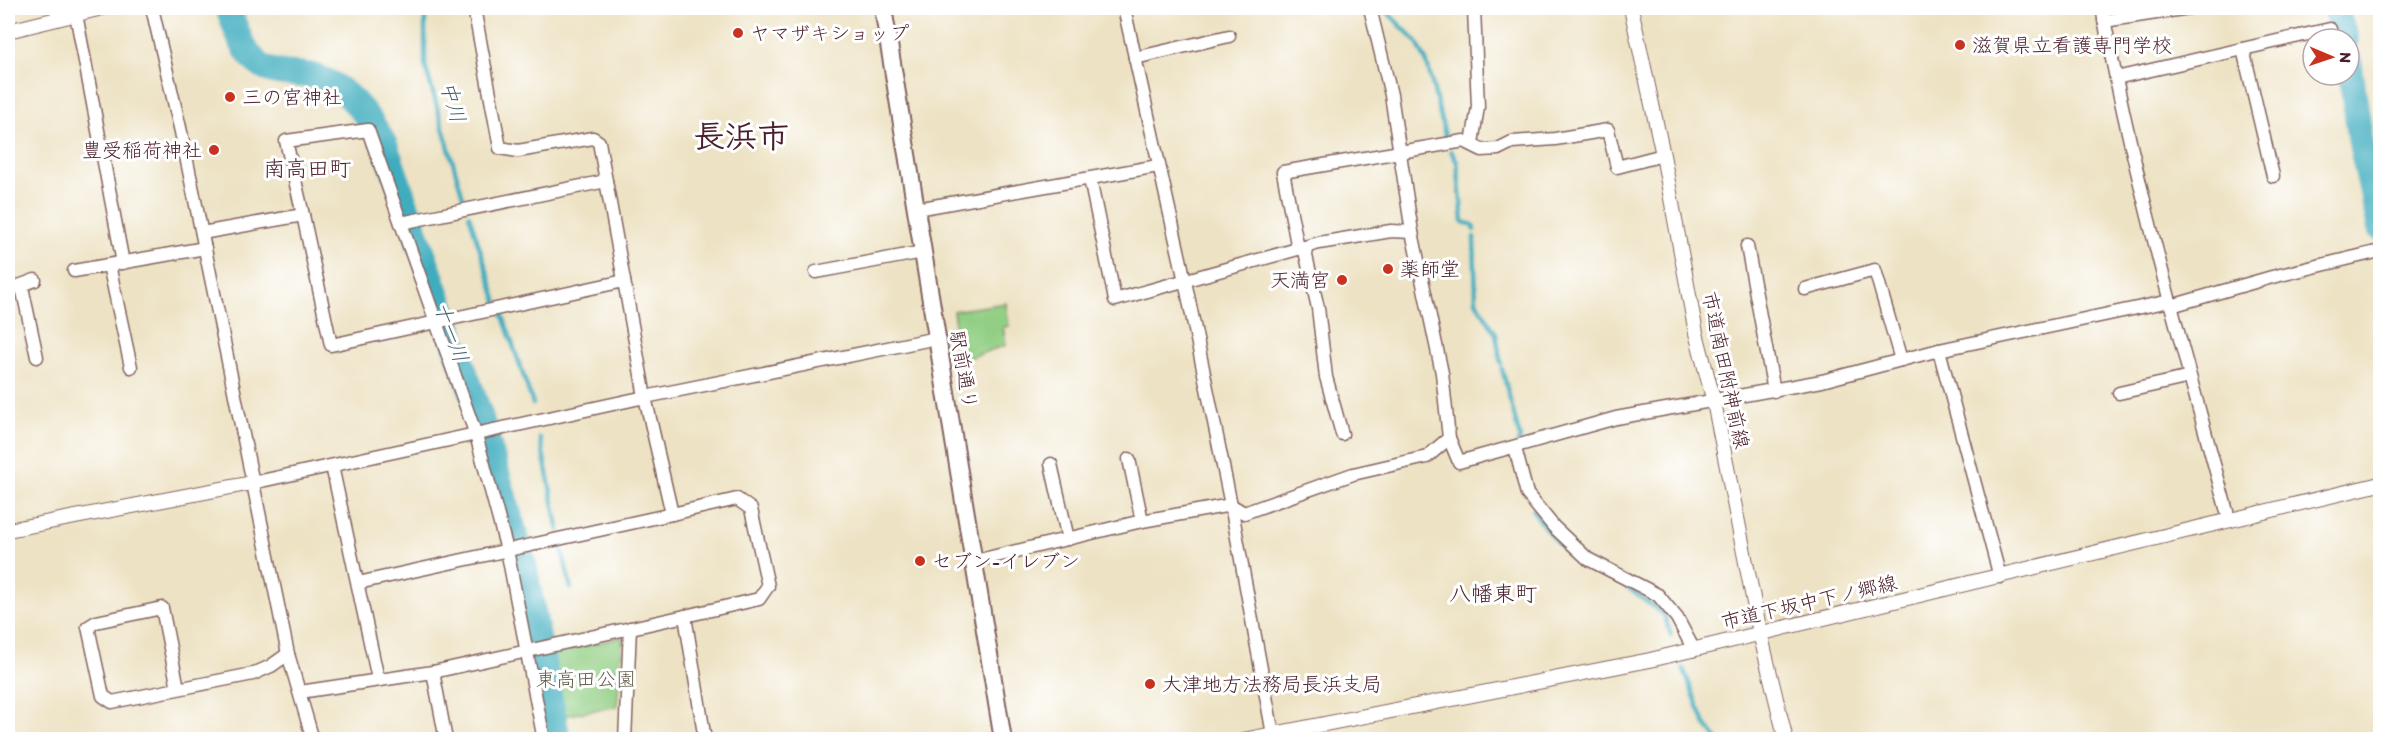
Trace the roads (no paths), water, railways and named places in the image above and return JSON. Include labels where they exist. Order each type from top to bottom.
[{"type":"main road","name":"駅前通り","points":[[883,8],[1003,740]]},
{"type":"street","points":[[8,32],[102,8]]},
{"type":"street","points":[[152,8],[202,233],[288,654],[313,740]]},
{"type":"street","points":[[474,8],[500,148],[518,151],[596,138],[600,144],[645,397],[672,514]]},
{"type":"street","points":[[1124,8],[1185,281],[1231,505],[1274,736]]},
{"type":"street","points":[[1370,8],[1391,95],[1412,232],[1442,373],[1449,438],[1459,462],[1616,418],[1822,381],[1939,350],[2170,304],[2380,251]]},
{"type":"street","points":[[1472,143],[1478,107],[1474,8]]},
{"type":"street","name":"市道南田附神前線","points":[[1631,8],[1663,155],[1696,333],[1714,402],[1760,633],[1786,740]]},
{"type":"street","points":[[2102,8],[2116,78],[2170,304],[2229,519]]},
{"type":"street","points":[[2104,21],[2189,8]]},
{"type":"street","points":[[76,14],[123,263]]},
{"type":"street","points":[[1135,58],[1229,36]]},
{"type":"street","points":[[2116,78],[2301,36]]},
{"type":"street","points":[[2243,50],[2273,176]]},
{"type":"street","points":[[544,740],[535,649],[515,549],[484,433],[444,319],[409,222],[368,130],[286,141],[331,345],[444,319],[624,281]]},
{"type":"street","points":[[1342,434],[1326,377],[1318,308],[1283,171],[1464,141],[1482,150],[1498,149],[1512,142],[1555,139],[1608,130],[1617,167],[1663,155]]},
{"type":"street","points":[[917,210],[1158,166]]},
{"type":"street","points":[[1090,179],[1115,300],[1301,248],[1390,231],[1412,232]]},
{"type":"street","points":[[409,222],[606,181]]},
{"type":"street","points":[[202,233],[303,215]]},
{"type":"street","points":[[1747,246],[1774,391]]},
{"type":"street","points":[[74,271],[205,248]]},
{"type":"street","points":[[816,272],[923,252]]},
{"type":"street","points":[[109,265],[131,367]]},
{"type":"street","points":[[1805,289],[1875,270],[1901,360]]},
{"type":"street","points":[[8,290],[22,287],[35,280]]},
{"type":"street","points":[[22,287],[37,357]]},
{"type":"street","points":[[8,528],[252,483],[645,397],[937,338]]},
{"type":"street","points":[[1939,350],[2000,577]]},
{"type":"street","points":[[2119,393],[2190,377]]},
{"type":"street","points":[[975,561],[1142,521],[1231,505],[1244,513],[1353,474],[1427,458],[1449,438]]},
{"type":"street","points":[[1515,448],[1527,494],[1554,527],[1588,559],[1658,595],[1677,618],[1694,650]]},
{"type":"street","points":[[1129,459],[1142,521]]},
{"type":"street","points":[[1051,464],[1068,539]]},
{"type":"street","points":[[332,466],[378,679]]},
{"type":"street","name":"市道下坂中下ノ郷線","points":[[1243,740],[1274,736],[1694,650],[2380,484]]},
{"type":"street","points":[[300,692],[433,672],[685,616],[759,599],[768,586],[751,509],[737,499],[358,583]]},
{"type":"street","points":[[178,688],[162,608],[96,622],[88,627],[103,696],[112,702],[253,674],[271,666],[288,654]]},
{"type":"street","points":[[685,616],[705,740]]},
{"type":"street","points":[[625,740],[630,628]]},
{"type":"street","points":[[433,672],[446,740]]},
{"type":"waterway","name":"十一川","points":[[228,8],[242,42],[252,58],[267,69],[313,76],[336,86],[364,113],[385,145],[480,415],[524,565],[558,740]]},
{"type":"waterway","name":"中川","points":[[425,8],[425,65],[465,204]]},
{"type":"waterway","points":[[1383,8],[1416,41],[1427,63],[1446,139]]},
{"type":"waterway","points":[[2335,8],[2342,27]]},
{"type":"waterway","points":[[2353,87],[2361,143],[2380,228]]},
{"type":"waterway","points":[[1451,151],[1457,162],[1463,222],[1473,225],[1474,230]]},
{"type":"waterway","name":"中川","points":[[469,215],[497,302]]},
{"type":"waterway","points":[[1474,237],[1476,301],[1496,334],[1501,364]]},
{"type":"waterway","name":"中川","points":[[502,313],[533,404]]},
{"type":"waterway","points":[[1502,369],[1520,438],[1518,442]]},
{"type":"waterway","name":"中川","points":[[540,438],[559,531]]},
{"type":"waterway","points":[[1533,510],[1548,532],[1564,549],[1582,563],[1606,575]]},
{"type":"waterway","name":"中川","points":[[561,545],[571,589]]},
{"type":"waterway","points":[[1619,581],[1664,615],[1671,635]]},
{"type":"waterway","points":[[1683,668],[1705,724],[1718,740]]},
{"type":"waterway","points":[[44,740],[71,733],[84,740]]},
{"type":"place","name":"ヤマザキショップ","points":[[738,33]]},
{"type":"place","name":"滋賀県立看護専門学校","points":[[1960,45]]},
{"type":"place","name":"三の宮神社","points":[[230,97]]},
{"type":"place","name":"豊受稲荷神社","points":[[214,150]]},
{"type":"place","name":"薬師堂","points":[[1388,269]]},
{"type":"place","name":"天満宮","points":[[1342,280]]},
{"type":"place","name":"セブン-イレブン","points":[[920,561]]},
{"type":"place","name":"大津地方法務局長浜支局","points":[[1150,684]]},
{"type":"district","name":"長浜市","points":[[741,136]]},
{"type":"district","name":"南高田町","points":[[307,168]]},
{"type":"district","name":"八幡東町","points":[[1493,593]]},
{"type":"park label","name":"東高田公園","points":[[586,679]]}]
